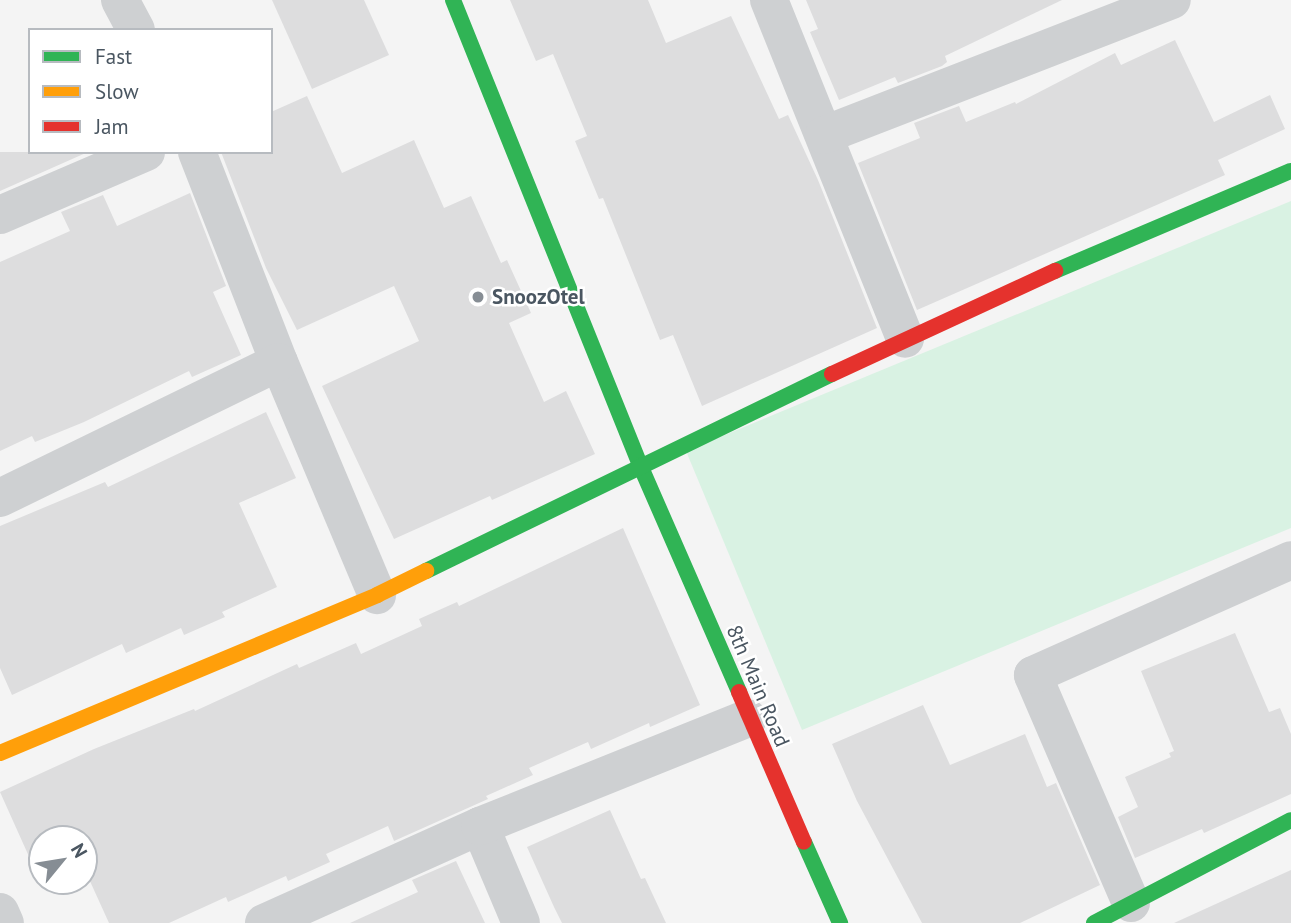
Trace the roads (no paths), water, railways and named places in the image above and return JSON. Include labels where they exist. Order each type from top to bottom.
[{"type":"street","points":[[120,0],[135,28]]},
{"type":"street","name":"8th Main Road","points":[[453,0],[640,465],[748,718],[840,923]]},
{"type":"street","points":[[769,0],[905,339]]},
{"type":"street","points":[[824,135],[1172,0]]},
{"type":"street","points":[[0,215],[141,154]]},
{"type":"street","points":[[198,154],[279,362],[377,595]]},
{"type":"street","points":[[0,753],[377,595],[640,465],[905,339],[1058,270],[1291,171]]},
{"type":"street","points":[[0,498],[279,362]]},
{"type":"street","points":[[1131,903],[1033,676],[1291,559]]},
{"type":"street","points":[[264,923],[480,826],[748,718]]},
{"type":"street","points":[[1094,923],[1291,820]]},
{"type":"street","points":[[480,826],[521,923]]},
{"type":"street","points":[[0,912],[5,923]]},
{"type":"place","name":"SnoozOtel","points":[[478,297]]}]
